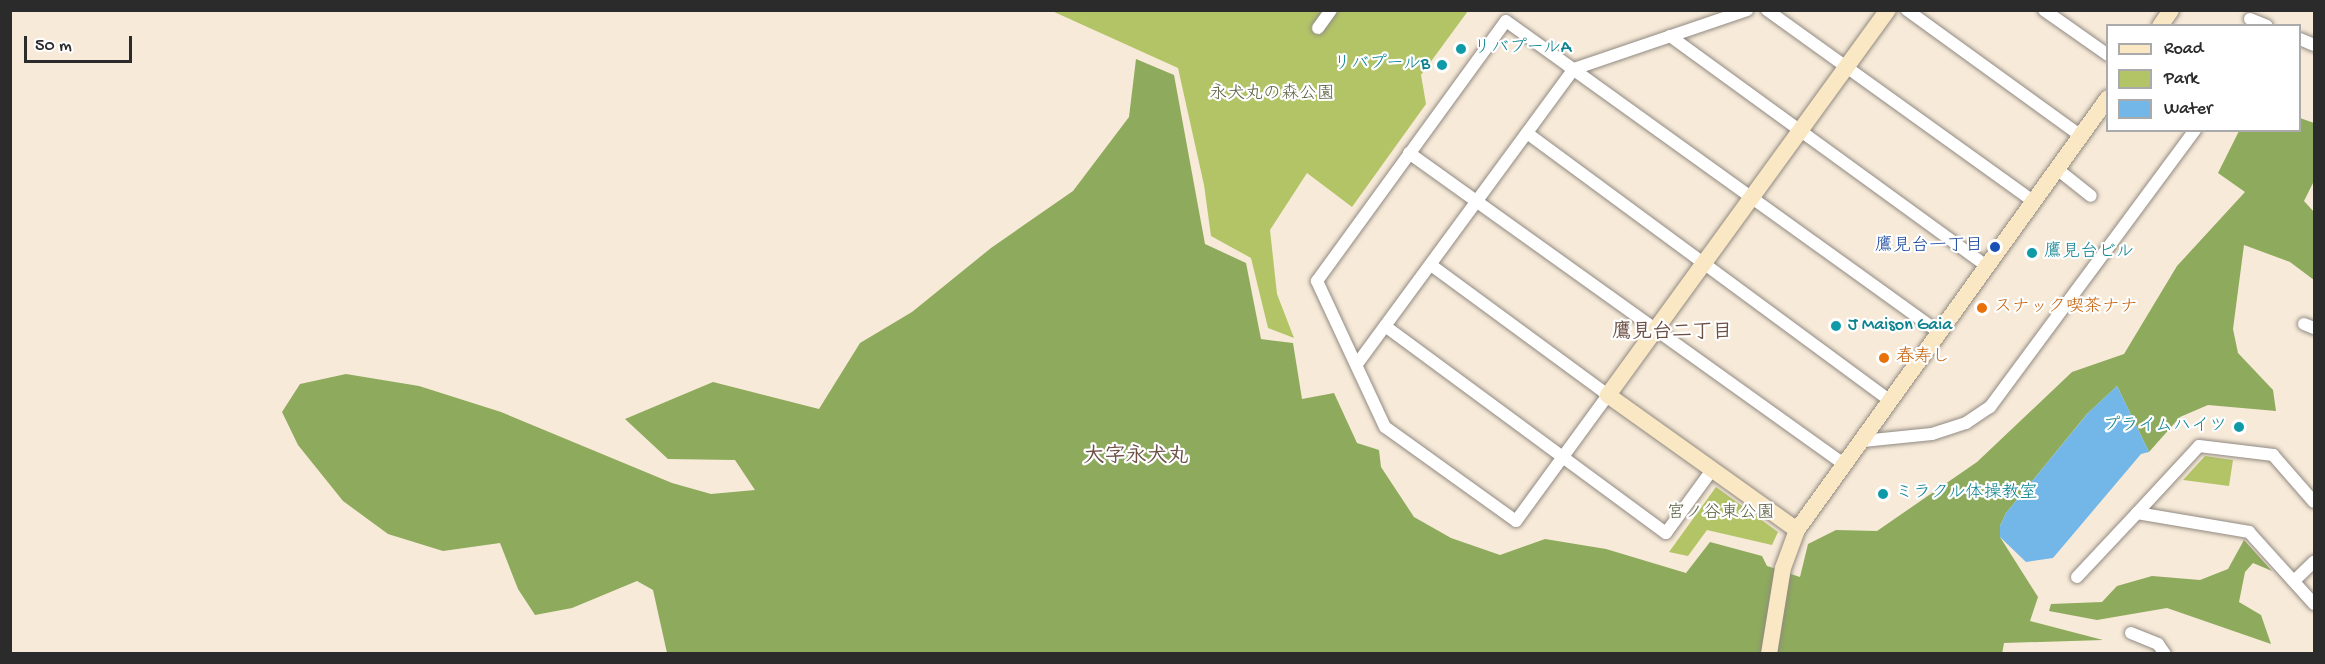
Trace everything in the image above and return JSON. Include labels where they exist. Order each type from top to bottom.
[{"type":"street","points":[[1318,28],[1331,10]]},
{"type":"street","points":[[1357,364],[1575,69],[1747,10]]},
{"type":"street","points":[[1767,10],[2034,202]]},
{"type":"street","points":[[1888,10],[1799,133],[1751,199],[1704,264],[1608,394],[1516,522],[1384,427],[1317,281],[1506,21],[1751,199],[1940,333]]},
{"type":"street","points":[[1907,10],[2081,136]]},
{"type":"street","points":[[2044,10],[2106,54]]},
{"type":"street","points":[[2161,24],[2171,10]]},
{"type":"street","points":[[1670,36],[1799,133],[1988,267]]},
{"type":"street","points":[[1769,654],[1783,568],[1797,530],[2106,101]]},
{"type":"street","points":[[1863,441],[1932,434],[1966,423],[1990,407],[2194,132]]},
{"type":"street","points":[[1527,133],[1891,401]]},
{"type":"street","points":[[1409,153],[1654,332],[1845,465]]},
{"type":"street","points":[[2057,169],[2091,196]]},
{"type":"street","points":[[1431,265],[1797,530]]},
{"type":"street","points":[[1385,326],[1561,459],[1666,534],[1712,470]]},
{"type":"street","points":[[2077,577],[2199,446],[2273,455],[2314,502]]},
{"type":"street","points":[[2137,513],[2249,532],[2314,604]]},
{"type":"street","points":[[2294,581],[2314,562]]},
{"type":"street","points":[[2131,633],[2158,644],[2165,654]]},
{"type":"green space","name":"永犬丸の森公園","points":[[1052,11],[1468,11],[1421,75],[1426,104],[1352,207],[1307,173],[1270,230],[1277,294],[1294,338],[1268,328],[1251,258],[1211,236],[1204,185],[1178,68]]},
{"type":"green space","points":[[1136,59],[1174,75],[1205,244],[1246,263],[1261,339],[1293,343],[1302,399],[1334,393],[1357,443],[1379,450],[1381,467],[1414,517],[1451,538],[1500,555],[1545,539],[1606,549],[1686,573],[1710,542],[1762,556],[1767,566],[1800,577],[1808,544],[1836,530],[1877,531],[1977,462],[2072,372],[2124,354],[2177,266],[2245,192],[2218,173],[2238,132],[2301,132],[2301,118],[2314,123],[2314,181],[2304,201],[2314,212],[2314,280],[2290,262],[2244,245],[2233,329],[2238,353],[2273,390],[2276,411],[2208,405],[2180,417],[2149,452],[2117,386],[2087,414],[2006,513],[2000,526],[2000,537],[2038,597],[2030,621],[2103,640],[2004,643],[2002,654],[667,653],[653,590],[637,581],[572,608],[535,615],[518,589],[500,543],[443,551],[388,534],[343,501],[298,445],[282,412],[300,384],[346,374],[419,386],[501,412],[672,483],[711,494],[755,490],[735,460],[668,459],[625,419],[713,382],[819,409],[860,343],[912,312],[991,248],[1073,191],[1129,117]]},
{"type":"green space","points":[[2205,456],[2233,460],[2229,486],[2183,480]]},
{"type":"green space","name":"宮ノ谷東公園","points":[[1716,487],[1778,532],[1772,545],[1707,530],[1688,556],[1669,552]]},
{"type":"green space","points":[[2244,540],[2272,571],[2253,563],[2245,572],[2239,602],[2261,615],[2271,644],[2167,608],[2097,620],[2049,611],[2051,604],[2102,602],[2117,586],[2152,576],[2200,580],[2228,569]]},
{"type":"water","points":[[2117,386],[2149,452],[2141,454],[2053,558],[2026,562],[2000,537],[2000,526],[2006,513],[2088,413]]},
{"type":"place","name":"リバプールA","points":[[1461,49]]},
{"type":"place","name":"リバプールB","points":[[1442,65]]},
{"type":"place","name":"鷹見台一丁目","points":[[1995,247]]},
{"type":"place","name":"鷹見台ビル","points":[[2032,253]]},
{"type":"place","name":"スナック喫茶ナナ","points":[[1982,308]]},
{"type":"place","name":"J Maison Gaia","points":[[1836,326]]},
{"type":"place","name":"春寿し","points":[[1884,358]]},
{"type":"place","name":"プライムハイツ","points":[[2239,427]]},
{"type":"place","name":"ミラクル体操教室","points":[[1883,494]]},
{"type":"district","name":"鷹見台二丁目","points":[[1672,333]]},
{"type":"district","name":"大字永犬丸","points":[[1136,458]]}]
